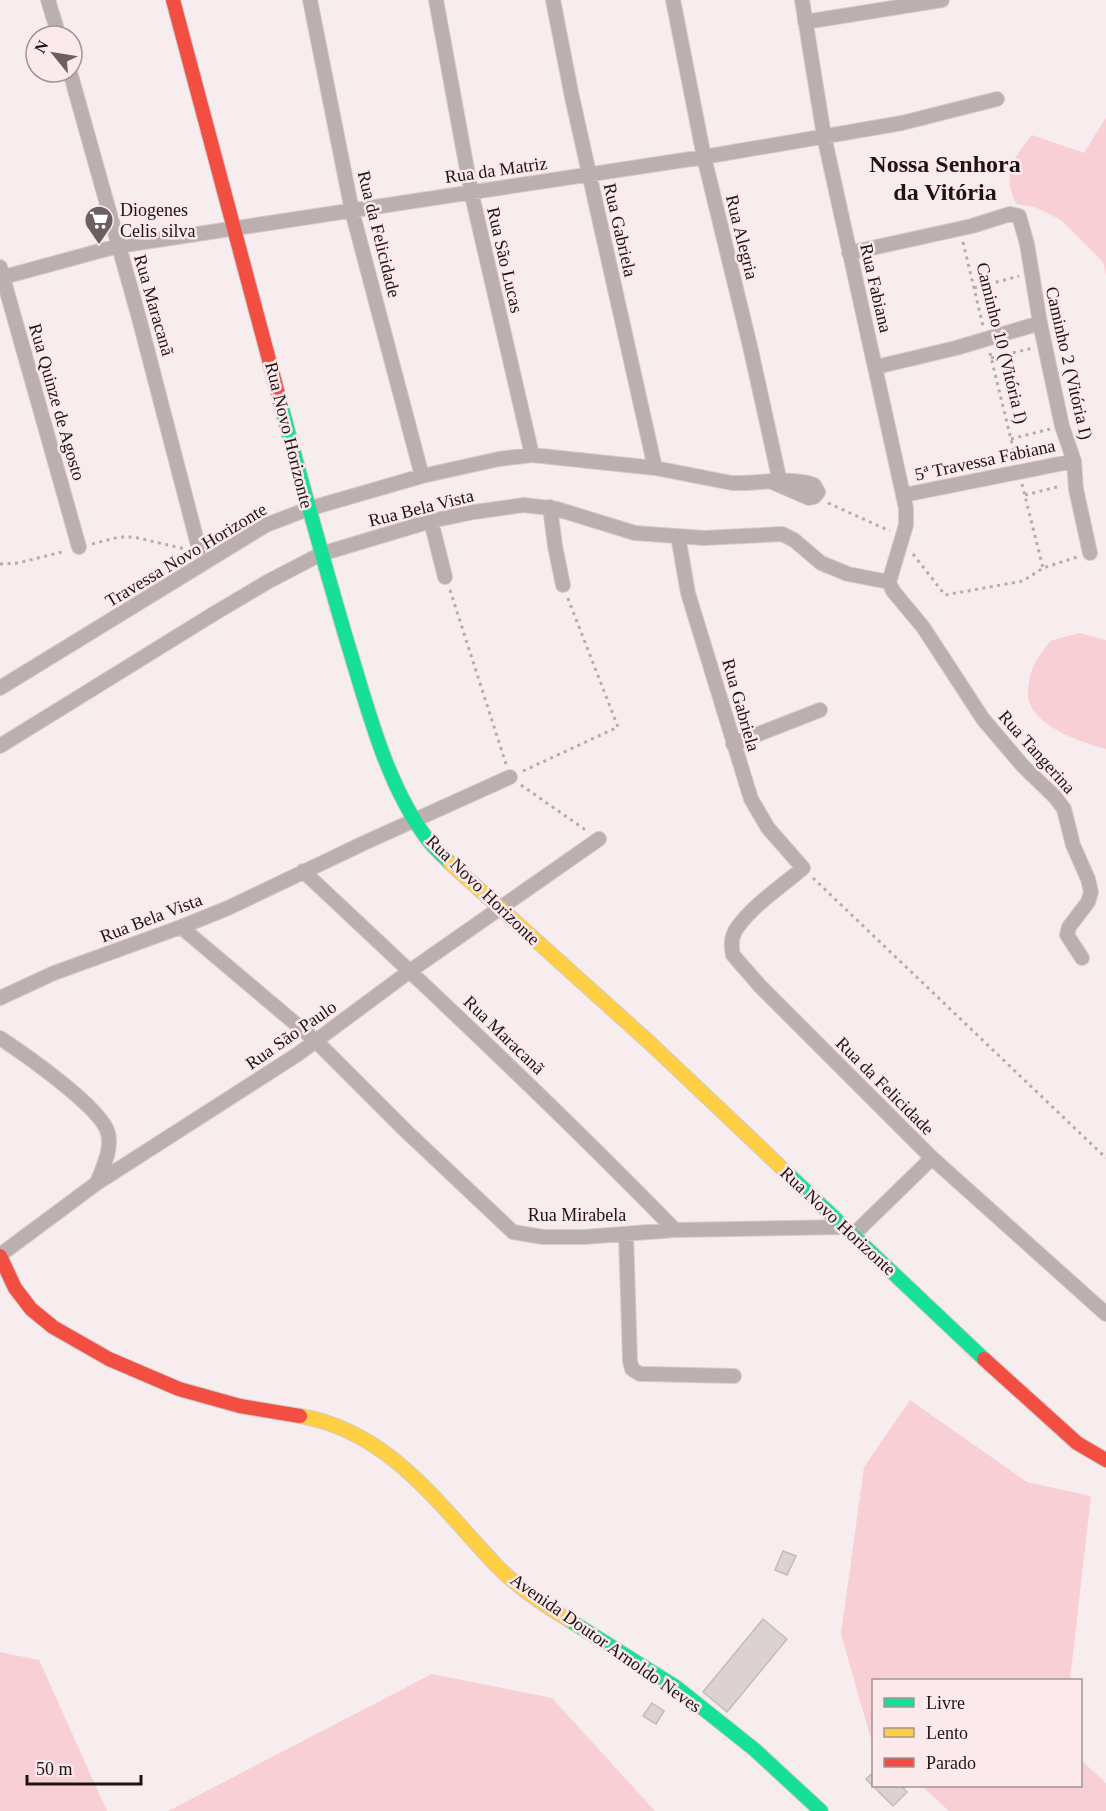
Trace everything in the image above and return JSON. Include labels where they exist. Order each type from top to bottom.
[{"type":"street","points":[[48,0],[55,24]]},
{"type":"street","name":"Rua Novo Horizonte","points":[[173,0],[321,554],[370,716],[389,768],[414,820],[429,842],[464,877],[651,1044],[953,1330],[1077,1443],[1106,1460]]},
{"type":"street","name":"Rua da Felicidade","points":[[310,0],[352,211],[422,476]]},
{"type":"street","name":"Rua São Lucas","points":[[436,0],[471,191],[532,455]]},
{"type":"street","name":"Rua Gabriela","points":[[553,0],[589,176],[655,468]]},
{"type":"street","name":"Rua Alegria","points":[[673,0],[704,157],[750,346],[776,482]]},
{"type":"street","name":"Rua Fabiana","points":[[802,0],[824,136],[904,495],[906,516],[889,582]]},
{"type":"street","points":[[806,22],[942,0]]},
{"type":"street","name":"Rua Maracanã","points":[[72,84],[165,414],[199,549]]},
{"type":"street","name":"Rua da Matriz","points":[[1,274],[118,246],[704,157],[902,123],[997,99]]},
{"type":"street","name":"Caminho 2 (Vitória I)","points":[[959,229],[1010,214],[1019,217],[1027,244],[1040,323],[1062,426],[1074,461],[1090,553]]},
{"type":"street","points":[[849,253],[959,229]]},
{"type":"street","name":"Rua Quinze de Agosto","points":[[1,274],[80,547]]},
{"type":"street","points":[[876,367],[956,348],[1040,323]]},
{"type":"street","name":"Travessa Novo Horizonte","points":[[0,688],[266,525],[308,509],[422,476],[499,459],[532,455],[655,468],[721,482],[812,484],[818,490],[814,497]]},
{"type":"street","name":"5ª Travessa Fabiana","points":[[904,495],[1074,461]]},
{"type":"street","name":"Rua Bela Vista","points":[[0,746],[215,613],[321,554],[432,521],[501,507],[524,505],[550,507],[635,533],[704,538],[782,534],[828,566],[848,574],[889,582]]},
{"type":"street","points":[[550,507],[563,585]]},
{"type":"street","points":[[432,521],[445,577]]},
{"type":"street","name":"Rua Gabriela","points":[[678,536],[688,593],[751,799],[758,813],[782,846],[803,868]]},
{"type":"street","name":"Rua Tangerina","points":[[889,582],[893,591],[923,627],[983,719],[1064,809],[1073,845],[1090,884],[1091,892],[1088,902],[1069,927],[1067,935],[1082,958]]},
{"type":"street","points":[[733,744],[820,710]]},
{"type":"street","name":"Rua Bela Vista","points":[[0,998],[54,973],[228,908],[303,871],[510,777]]},
{"type":"street","name":"Rua São Paulo","points":[[0,1256],[97,1183],[258,1081],[599,839]]},
{"type":"street","name":"Rua da Felicidade","points":[[803,868],[756,908],[736,929],[732,938],[733,956],[759,986],[932,1158],[1106,1314]]},
{"type":"street","name":"Rua Maracanã","points":[[303,871],[581,1134],[675,1230]]},
{"type":"street","name":"Rua Mirabela","points":[[181,927],[316,1041],[415,1140],[513,1232],[543,1237],[585,1237],[675,1230],[848,1231]]},
{"type":"street","points":[[0,1038],[66,1086],[105,1124],[109,1143],[97,1183]]},
{"type":"street","points":[[848,1231],[932,1158]]},
{"type":"street","points":[[626,1234],[632,1369],[640,1374],[734,1376]]},
{"type":"street","name":"Avenida Doutor Arnoldo Neves","points":[[0,1256],[15,1288],[31,1309],[53,1327],[109,1359],[179,1389],[240,1407],[306,1417],[370,1441],[406,1468],[498,1567],[550,1609],[676,1687],[755,1750],[821,1811]]},
{"type":"path","name":"Caminho 10 (Vitória I)","points":[[959,229],[984,330]]},
{"type":"path","points":[[974,288],[1031,273]]},
{"type":"path","points":[[991,358],[1045,345]]},
{"type":"path","name":"Caminho 10 (Vitória I)","points":[[989,349],[1043,568]]},
{"type":"path","points":[[1011,439],[1062,426]]},
{"type":"path","points":[[1025,495],[1076,482]]},
{"type":"path","points":[[814,497],[902,538],[945,595],[1023,581],[1043,568],[1090,553]]},
{"type":"path","points":[[0,564],[37,559],[126,536],[143,538],[182,549],[199,549]]},
{"type":"path","points":[[445,577],[510,777],[599,839]]},
{"type":"path","points":[[510,777],[618,728],[563,585]]},
{"type":"path","points":[[803,868],[1106,1158]]},
{"type":"shaded area","points":[[1106,117],[1106,276],[1103,262],[1061,220],[1035,207],[1016,204],[1010,184],[1010,175],[1014,160],[1032,135],[1084,153]]},
{"type":"shaded area","points":[[1079,633],[1106,640],[1106,749],[1072,737],[1048,724],[1031,707],[1028,697],[1032,669],[1050,641]]},
{"type":"shaded area","points":[[910,1400],[1027,1482],[1091,1496],[1070,1679],[872,1679],[872,1739],[841,1634],[864,1467]]},
{"type":"shaded area","points":[[0,1652],[39,1660],[107,1811],[0,1811]]},
{"type":"shaded area","points":[[432,1674],[552,1698],[655,1811],[168,1811]]},
{"type":"shaded area","points":[[1082,1761],[1106,1783],[1106,1811],[949,1811],[923,1787],[1082,1787]]},
{"type":"building","points":[[783,1551],[796,1556],[787,1575],[775,1570]]},
{"type":"building","points":[[763,1619],[787,1639],[727,1712],[703,1692]]},
{"type":"building","points":[[652,1703],[664,1711],[656,1724],[643,1716]]},
{"type":"building","points":[[872,1774],[872,1785],[866,1779]]},
{"type":"building","points":[[874,1787],[902,1787],[907,1792],[893,1806]]},
{"type":"traffic: fast","points":[[280,401],[337,608],[379,743],[400,794],[413,818],[430,843],[450,863]]},
{"type":"traffic: fast","points":[[785,1171],[984,1359]]},
{"type":"traffic: fast","points":[[569,1620],[676,1687],[755,1750],[821,1811]]},
{"type":"traffic: slow","points":[[450,863],[651,1044],[785,1171]]},
{"type":"traffic: slow","points":[[300,1416],[332,1424],[360,1437],[386,1454],[432,1495],[504,1573],[531,1595],[569,1620]]},
{"type":"traffic: jam","points":[[173,0],[280,401]]},
{"type":"traffic: jam","points":[[0,1256],[15,1288],[31,1309],[53,1327],[109,1359],[179,1389],[240,1406],[300,1416]]},
{"type":"traffic: jam","points":[[984,1359],[1077,1443],[1106,1460]]},
{"type":"place","name":"Diogenes Celis silva","points":[[99,246]]},
{"type":"district","name":"Nossa Senhora da Vitória","points":[[945,178]]}]
